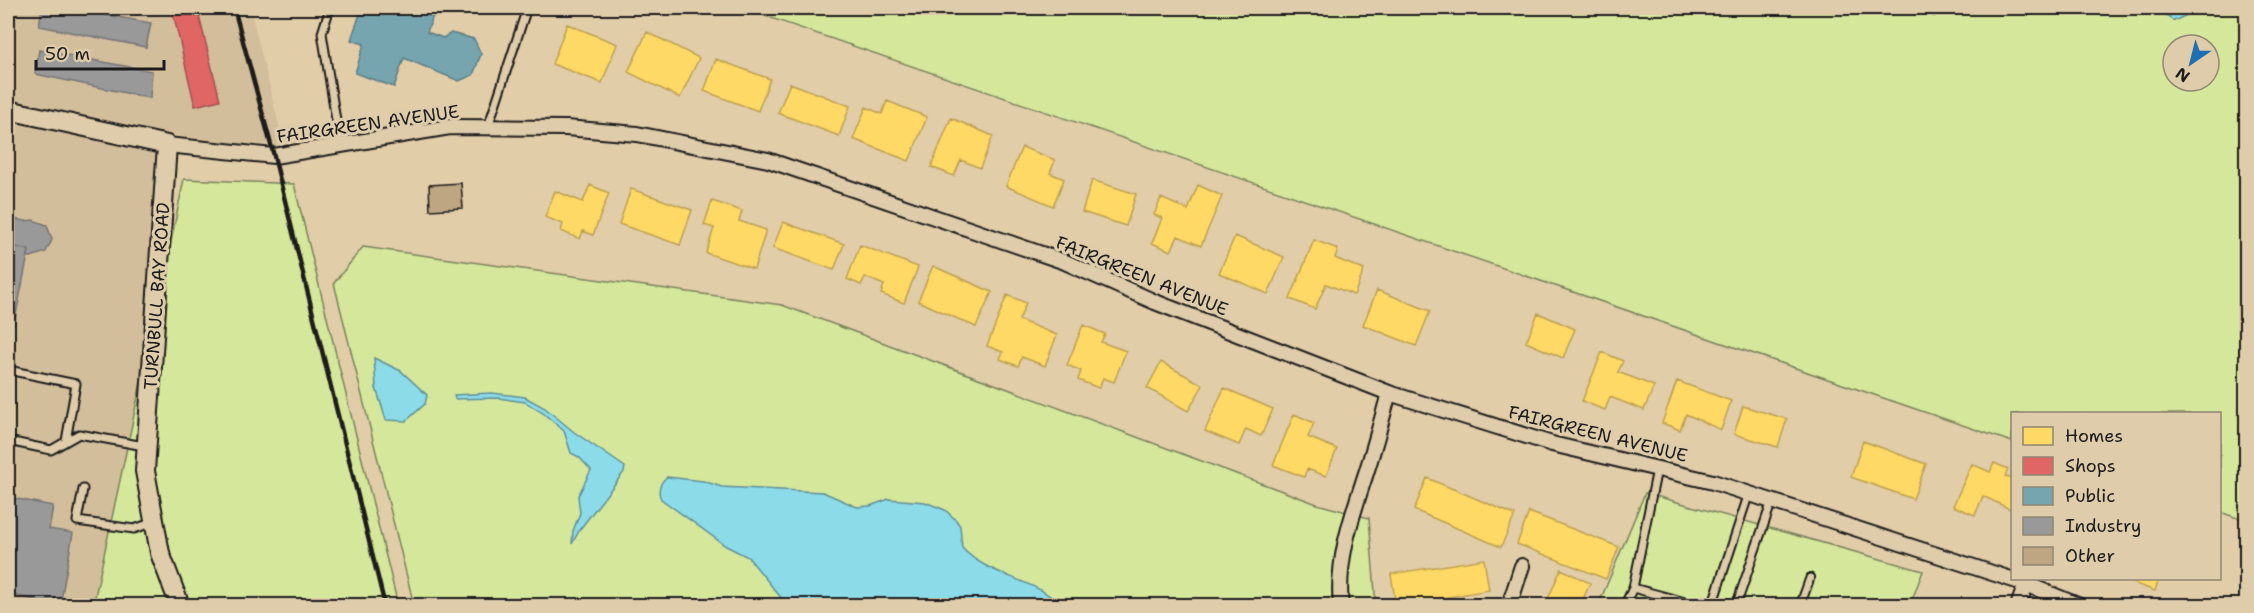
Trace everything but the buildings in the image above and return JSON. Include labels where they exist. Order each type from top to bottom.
[{"type":"street","points":[[8,110],[167,145]]},
{"type":"street","name":"FAIRGREEN AVENUE","points":[[167,145],[274,156],[450,127],[566,128],[637,134],[768,160],[1065,262],[1155,302],[1389,393],[1552,444],[1658,468],[1749,493],[2011,579]]},
{"type":"street","name":"TURNBULL BAY ROAD","points":[[167,145],[145,471],[160,553],[180,606]]},
{"type":"street","points":[[1341,606],[1339,584],[1349,519],[1368,468],[1389,393]]},
{"type":"street","points":[[1509,606],[1522,566]]},
{"type":"street","name":"FAIRGREEN AVENUE","points":[[2014,580],[2080,606]]},
{"type":"street","points":[[2018,606],[2026,584]]},
{"type":"lane","points":[[330,8],[322,33],[340,145]]},
{"type":"lane","points":[[488,127],[527,8]]},
{"type":"lane","points":[[8,370],[76,384],[66,441]]},
{"type":"lane","points":[[8,441],[51,450],[79,434],[147,447]]},
{"type":"lane","points":[[1624,606],[1633,588],[1658,468]]},
{"type":"lane","points":[[83,489],[77,521],[134,529],[154,522]]},
{"type":"lane","points":[[1712,606],[1749,493]]},
{"type":"lane","points":[[1736,606],[1772,501]]},
{"type":"lane","points":[[1800,606],[1810,578]]},
{"type":"lane","points":[[1633,588],[1700,606]]},
{"type":"shaded area","points":[[8,8],[250,8],[284,145],[237,144],[169,135],[8,100]]},
{"type":"shaded area","points":[[8,120],[158,153],[143,373],[93,605],[8,606]]},
{"type":"green space","points":[[742,8],[2246,8],[2246,521],[2221,512],[2221,412],[2011,412],[2011,442]]},
{"type":"green space","points":[[184,179],[294,184],[398,605],[190,605],[169,549],[154,469],[169,251]]},
{"type":"green space","points":[[363,247],[782,305],[1317,504],[1369,518],[1376,605],[414,605],[334,283]]},
{"type":"green space","points":[[143,373],[136,474],[151,556],[170,605],[93,606]]},
{"type":"green space","points":[[1645,493],[1923,571],[1910,605],[1598,606]]},
{"type":"water","points":[[2157,8],[2188,8],[2189,14],[2174,21]]},
{"type":"water","points":[[374,358],[401,371],[427,395],[425,404],[406,421],[386,420],[376,388]]},
{"type":"water","points":[[492,393],[525,397],[545,408],[574,432],[625,467],[624,472],[580,529],[572,544],[573,531],[580,513],[578,496],[591,470],[579,457],[571,453],[564,431],[543,413],[525,402],[498,398],[455,399],[454,395]]},
{"type":"water","points":[[667,477],[703,481],[722,487],[823,492],[857,507],[870,506],[889,499],[925,502],[945,510],[956,520],[960,526],[962,548],[973,558],[998,572],[1038,589],[1061,605],[787,605],[748,557],[726,546],[661,499],[660,487]]},
{"type":"railway","points":[[234,8],[274,156],[385,606]]}]
